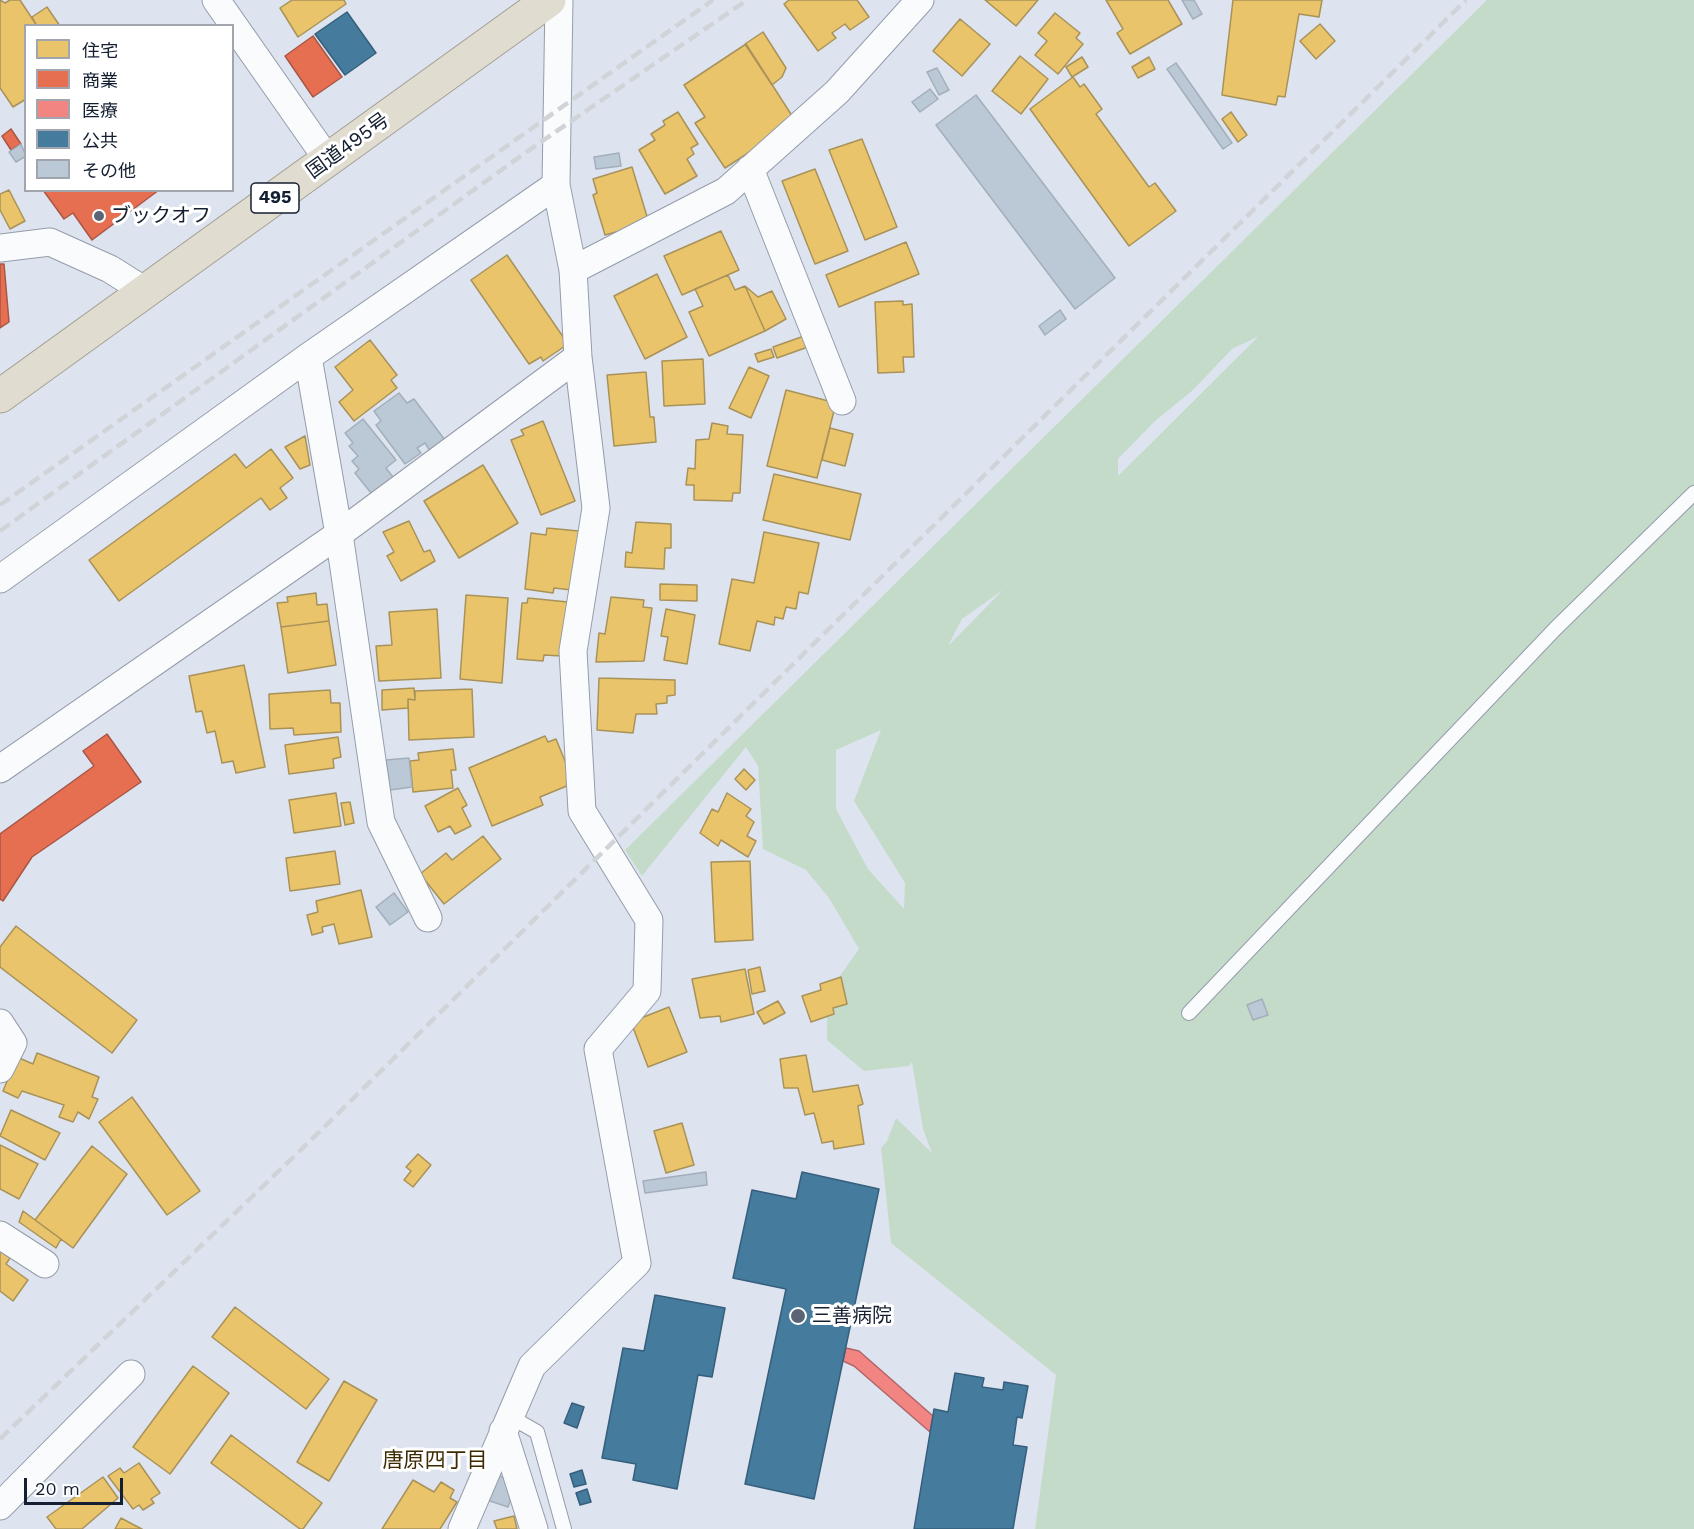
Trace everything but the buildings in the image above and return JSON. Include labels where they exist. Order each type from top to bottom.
[{"type":"highway","name":"国道495号","points":[[0,396],[549,0]]},
{"type":"street","points":[[216,0],[233,24]]},
{"type":"street","points":[[462,1529],[532,1366],[637,1263],[598,1049],[647,991],[649,921],[582,811],[573,651],[596,508],[578,357],[573,270],[556,185],[559,0]]},
{"type":"street","points":[[573,270],[726,191],[837,93],[920,0]]},
{"type":"street","points":[[234,26],[328,160]]},
{"type":"street","points":[[750,170],[842,401]]},
{"type":"street","points":[[0,579],[308,357],[556,185]]},
{"type":"street","points":[[0,248],[50,242],[110,269],[145,291]]},
{"type":"street","points":[[308,357],[339,534],[381,822],[428,918]]},
{"type":"street","points":[[0,769],[339,534],[578,357]]},
{"type":"street","points":[[0,1023],[13,1043],[0,1069]]},
{"type":"street","points":[[0,1235],[45,1264]]},
{"type":"street","points":[[0,1506],[131,1374]]},
{"type":"street","points":[[506,1423],[534,1529]]},
{"type":"lane","points":[[1189,1013],[1556,628],[1694,493]]},
{"type":"lane","points":[[506,1423],[537,1432],[564,1529]]},
{"type":"green space","points":[[1487,0],[1694,0],[1694,1529],[1035,1529],[1056,1375],[891,1243],[881,1148],[887,1141],[896,1118],[932,1153],[923,1129],[912,1062],[909,1066],[864,1071],[827,1040],[827,994],[859,949],[829,898],[806,870],[763,849],[758,766],[746,747],[642,876],[625,850]],"holes":[[[1257,338],[1118,476],[1118,459],[1155,421],[1193,390],[1232,349]],[[1003,590],[949,644],[962,619]],[[881,730],[854,801],[905,883],[904,909],[868,869],[836,809],[836,750]]]},
{"type":"railway","points":[[0,505],[713,0]]},
{"type":"railway","points":[[0,531],[525,153],[747,0]]},
{"type":"railway","points":[[0,1439],[309,1142],[1466,0]]},
{"type":"place","name":"ブックオフ","points":[[99,216]]},
{"type":"place","name":"三善病院","points":[[798,1316]]},
{"type":"district","name":"唐原四丁目","points":[[435,1461]]}]
